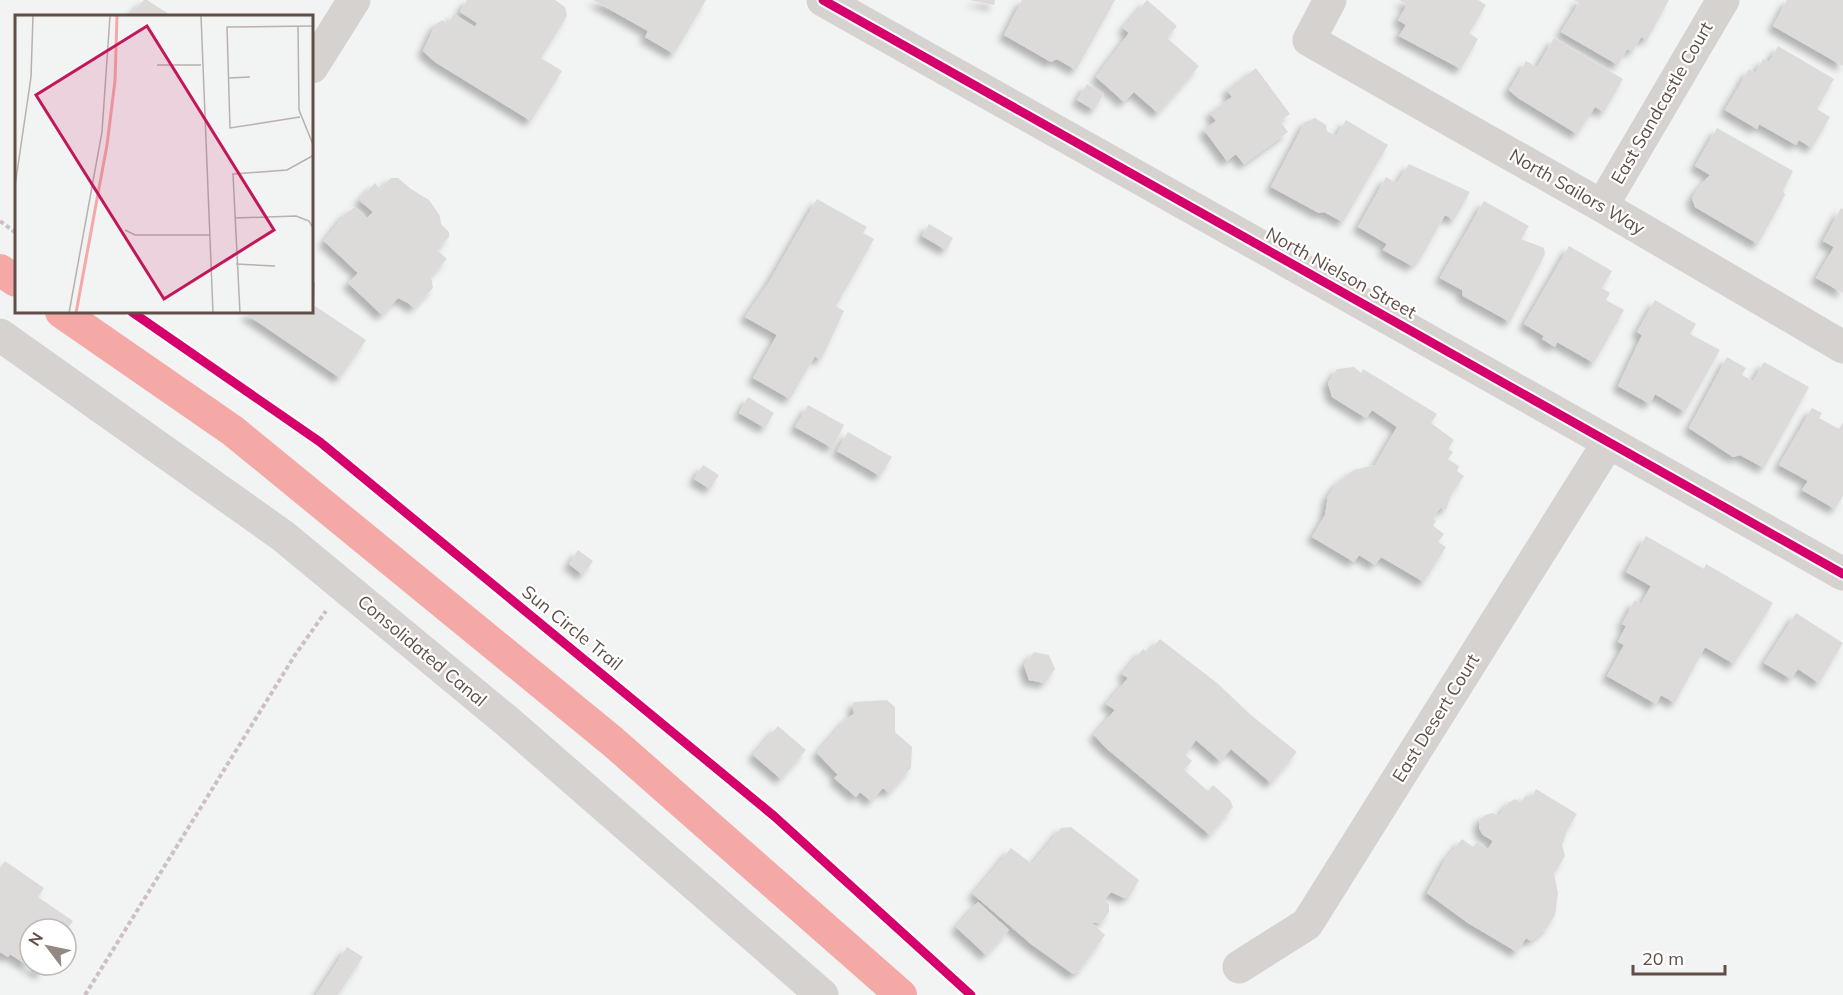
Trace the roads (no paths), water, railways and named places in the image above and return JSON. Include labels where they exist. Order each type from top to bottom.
[{"type":"street","points":[[314,64],[354,0]]},
{"type":"street","name":"North Nielson Street","points":[[823,0],[1843,574]]},
{"type":"street","name":"North Sailors Way","points":[[1330,0],[1309,40],[1602,206],[1843,347]]},
{"type":"street","name":"East Sandcastle Court","points":[[1602,206],[1723,0]]},
{"type":"street","name":"Consolidated Canal","points":[[0,336],[283,536],[508,722],[822,995]]},
{"type":"street","name":"East Desert Court","points":[[1239,967],[1308,924],[1608,443]]},
{"type":"waterway","points":[[0,270],[15,280]]},
{"type":"waterway","points":[[64,314],[233,431],[612,741],[901,995]]}]
